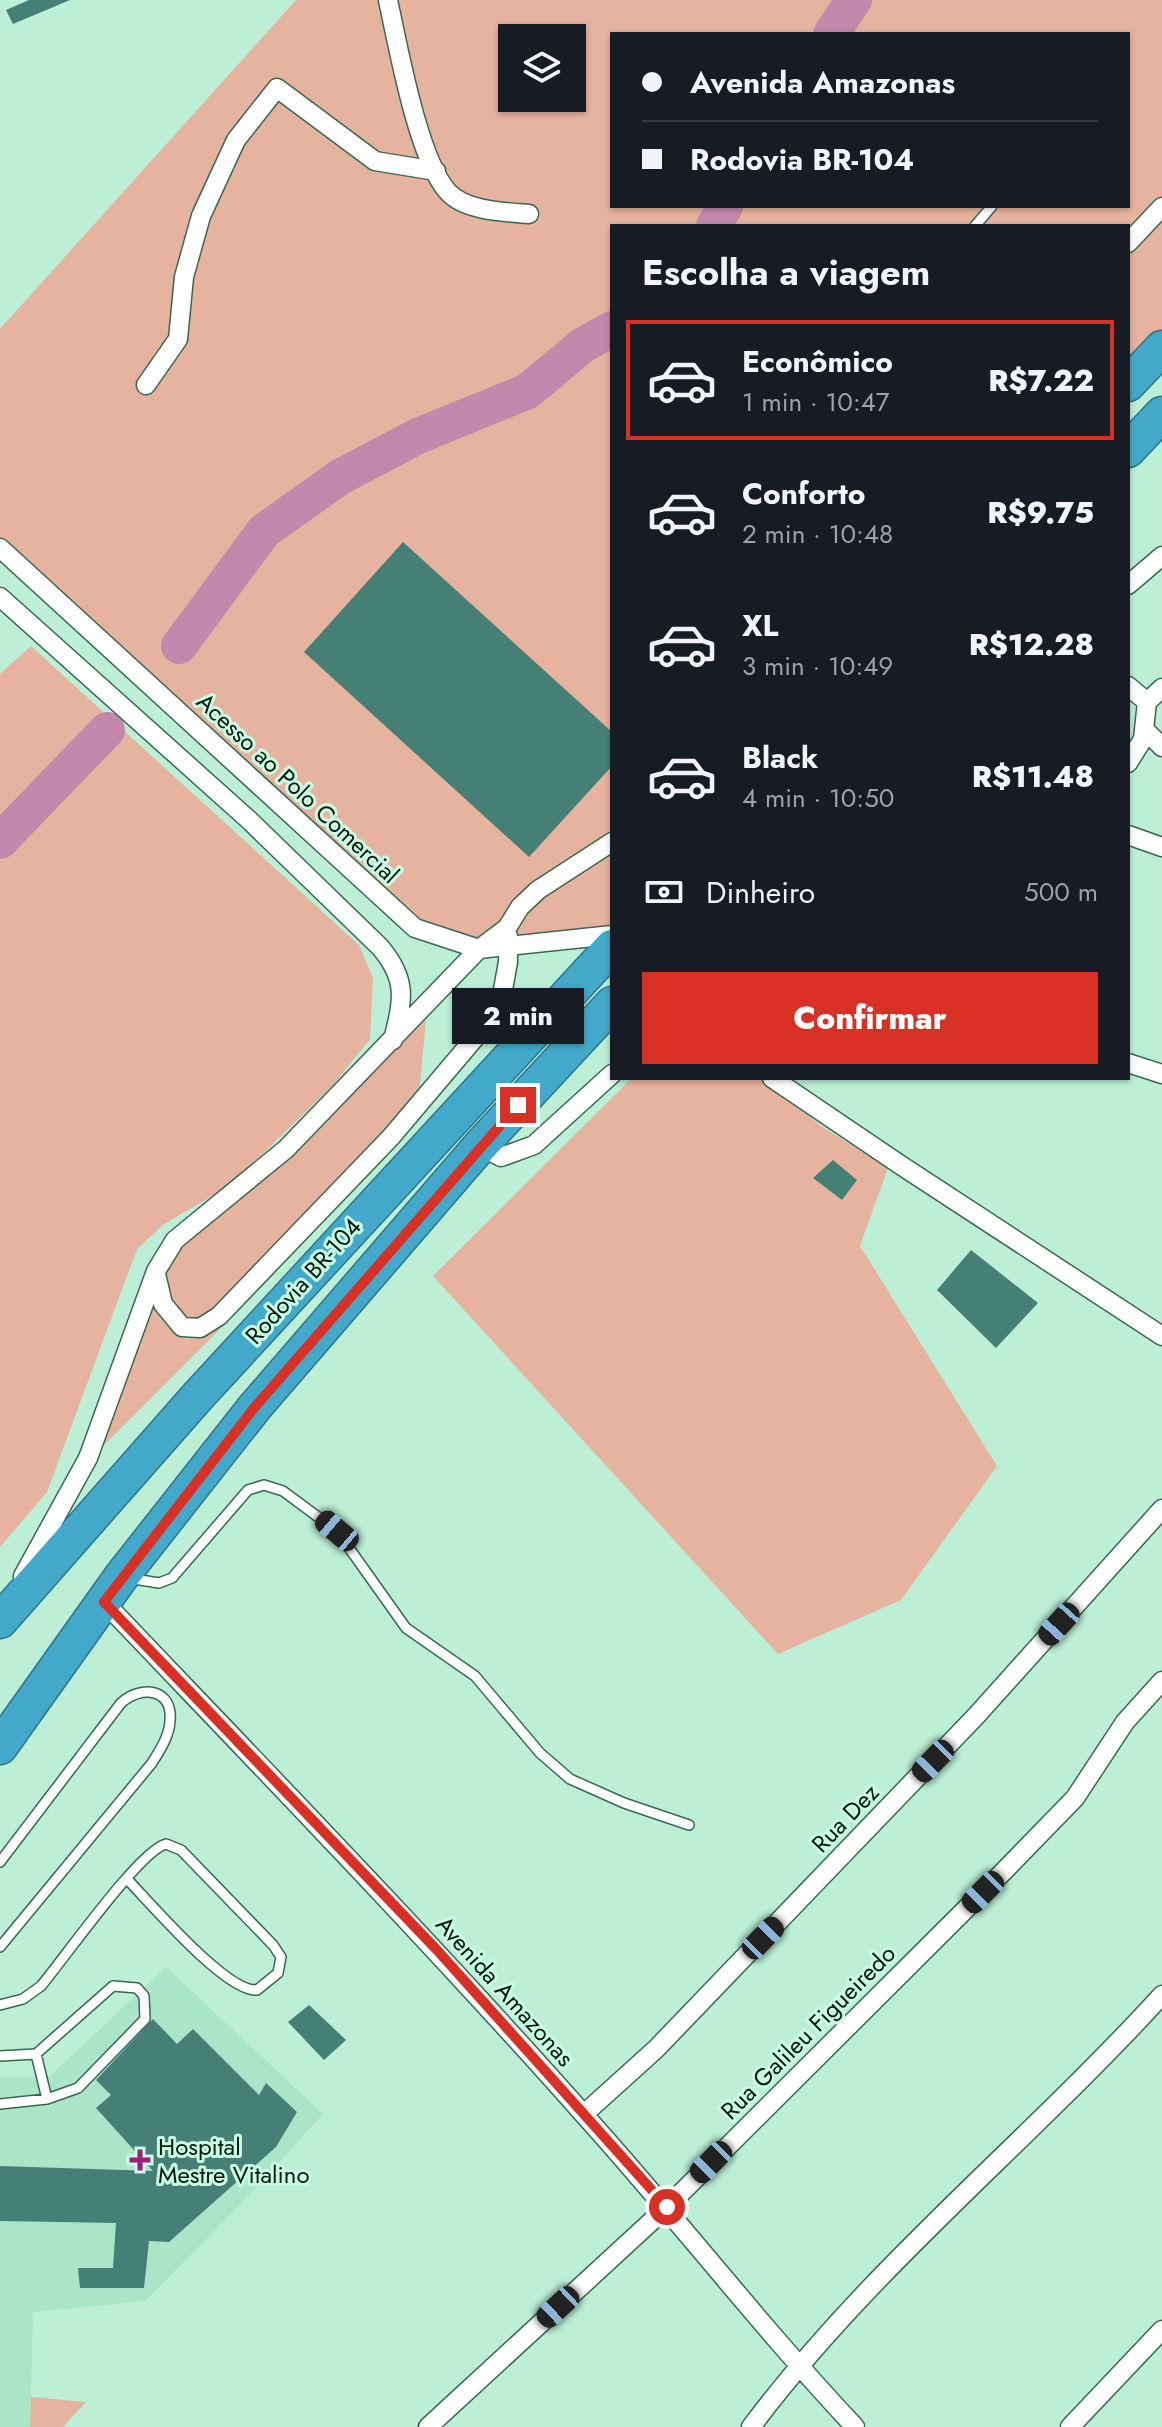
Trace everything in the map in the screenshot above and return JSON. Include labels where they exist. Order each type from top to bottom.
[{"type":"highway","points":[[1130,382],[1162,348]]},
{"type":"highway","points":[[1130,448],[1162,414]]},
{"type":"highway","name":"Rodovia BR-104","points":[[0,1619],[198,1396],[610,949]]},
{"type":"highway","name":"Rodovia BR-104","points":[[0,1747],[113,1589],[254,1408],[480,1146],[610,1006]]},
{"type":"street","points":[[388,0],[407,91],[436,171],[448,193],[486,211],[529,214]]},
{"type":"street","points":[[146,385],[178,339],[184,277],[201,216],[236,140],[277,88],[375,161],[436,171]]},
{"type":"street","points":[[1130,241],[1162,207]]},
{"type":"street","name":"Acesso ao Polo Comercial","points":[[0,548],[415,928],[479,949],[508,938],[610,935]]},
{"type":"street","points":[[1130,583],[1162,556]]},
{"type":"street","points":[[16,611],[41,585]]},
{"type":"street","points":[[0,597],[249,820],[380,947],[395,965],[401,983],[402,1006],[393,1041]]},
{"type":"street","points":[[1130,688],[1147,702]]},
{"type":"street","points":[[1130,760],[1143,739],[1147,702],[1162,688]]},
{"type":"street","points":[[1145,730],[1162,747]]},
{"type":"street","points":[[1130,836],[1162,847]]},
{"type":"street","points":[[156,1271],[159,1295],[182,1327],[200,1328],[219,1316],[348,1183],[474,1039],[502,995],[508,938],[520,907],[538,890],[610,843]]},
{"type":"street","points":[[0,1619],[88,1458],[156,1271],[175,1240],[275,1160],[479,949]]},
{"type":"street","points":[[1130,1064],[1162,1074]]},
{"type":"street","points":[[480,1146],[501,1157],[534,1145],[610,1076]]},
{"type":"street","points":[[775,1080],[1162,1336]]},
{"type":"street","name":"Rua Dez","points":[[584,2114],[656,2049],[976,1716],[1162,1509]]},
{"type":"street","name":"Avenida Amazonas","points":[[113,1589],[667,2207],[797,2365],[855,2427]]},
{"type":"street","name":"Rua Galileu Figueiredo","points":[[428,2427],[667,2207],[1075,1798],[1125,1722],[1162,1681]]},
{"type":"street","points":[[751,2427],[797,2365],[1065,2098],[1162,1995]]},
{"type":"street","points":[[1070,2427],[1162,2330]]},
{"type":"lane","points":[[977,224],[990,208]]},
{"type":"lane","points":[[113,1589],[159,1583],[172,1578],[248,1490],[264,1485],[283,1491],[337,1531],[406,1628],[475,1676],[556,1768],[590,1789],[689,1825]]},
{"type":"lane","points":[[0,1862],[121,1703],[141,1691],[154,1693],[163,1699],[170,1711],[168,1733],[152,1763],[0,1947]]},
{"type":"lane","points":[[0,2005],[23,1999],[41,1986],[127,1879],[154,1849],[166,1844],[177,1846],[273,1945],[281,1957],[278,1973],[257,1990],[239,1987],[202,1956],[127,1879]]},
{"type":"lane","points":[[0,2056],[36,2054],[113,1986],[137,1988],[144,1996],[145,2019],[78,2088],[47,2099],[0,2104]]},
{"type":"lane","points":[[36,2054],[47,2099]]},
{"type":"shaded area","points":[[296,0],[1162,0],[1162,339],[1130,374],[1130,224],[610,224],[610,926],[504,945],[416,924],[0,546],[0,329]]},
{"type":"shaded area","points":[[31,646],[359,945],[373,978],[370,1039],[333,1085],[231,1185],[164,1224],[137,1249],[47,1492],[0,1547],[0,674]]},
{"type":"shaded area","points":[[426,1020],[419,1095],[210,1317],[191,1322],[179,1314],[165,1295],[163,1281],[181,1247],[260,1181]]},
{"type":"shaded area","points":[[630,1080],[765,1080],[821,1126],[888,1168],[860,1246],[997,1466],[901,1600],[778,1654],[433,1276]]},
{"type":"shaded area","points":[[151,1301],[166,1321],[187,1339],[222,1327],[98,1451]]},
{"type":"shaded area","name":"Hospital Mestre Vitalino","points":[[166,1967],[323,2114],[238,2207],[145,2301],[33,2312],[30,2427],[0,2427],[0,2077],[49,2077]]},
{"type":"shaded area","points":[[31,2397],[86,2402],[63,2427],[30,2427]]},
{"type":"building","points":[[29,0],[70,0],[13,24],[6,10]]},
{"type":"building","points":[[403,542],[610,730],[610,768],[529,857],[304,652]]},
{"type":"building","points":[[833,1160],[857,1180],[842,1200],[813,1178]]},
{"type":"building","points":[[971,1250],[1038,1303],[996,1348],[937,1290]]},
{"type":"building","points":[[309,2005],[346,2040],[324,2060],[288,2022]]},
{"type":"building","points":[[153,2019],[177,2044],[193,2029],[259,2095],[266,2083],[297,2112],[276,2147],[169,2242],[149,2241],[144,2288],[80,2288],[78,2268],[113,2268],[116,2223],[0,2221],[0,2166],[153,2171],[96,2108],[111,2095],[96,2080]]},
{"type":"waterway","points":[[832,32],[854,0]]},
{"type":"waterway","points":[[715,224],[724,208]]},
{"type":"waterway","points":[[179,646],[264,531],[340,477],[418,436],[528,391],[583,345],[610,330]]},
{"type":"waterway","points":[[0,841],[107,730]]},
{"type":"place","name":"Hospital Mestre Vitalino","points":[[140,2160]]},
{"type":"route","points":[[518,1105],[254,1408],[196,1479],[104,1602],[437,1950],[667,2207]]}]
